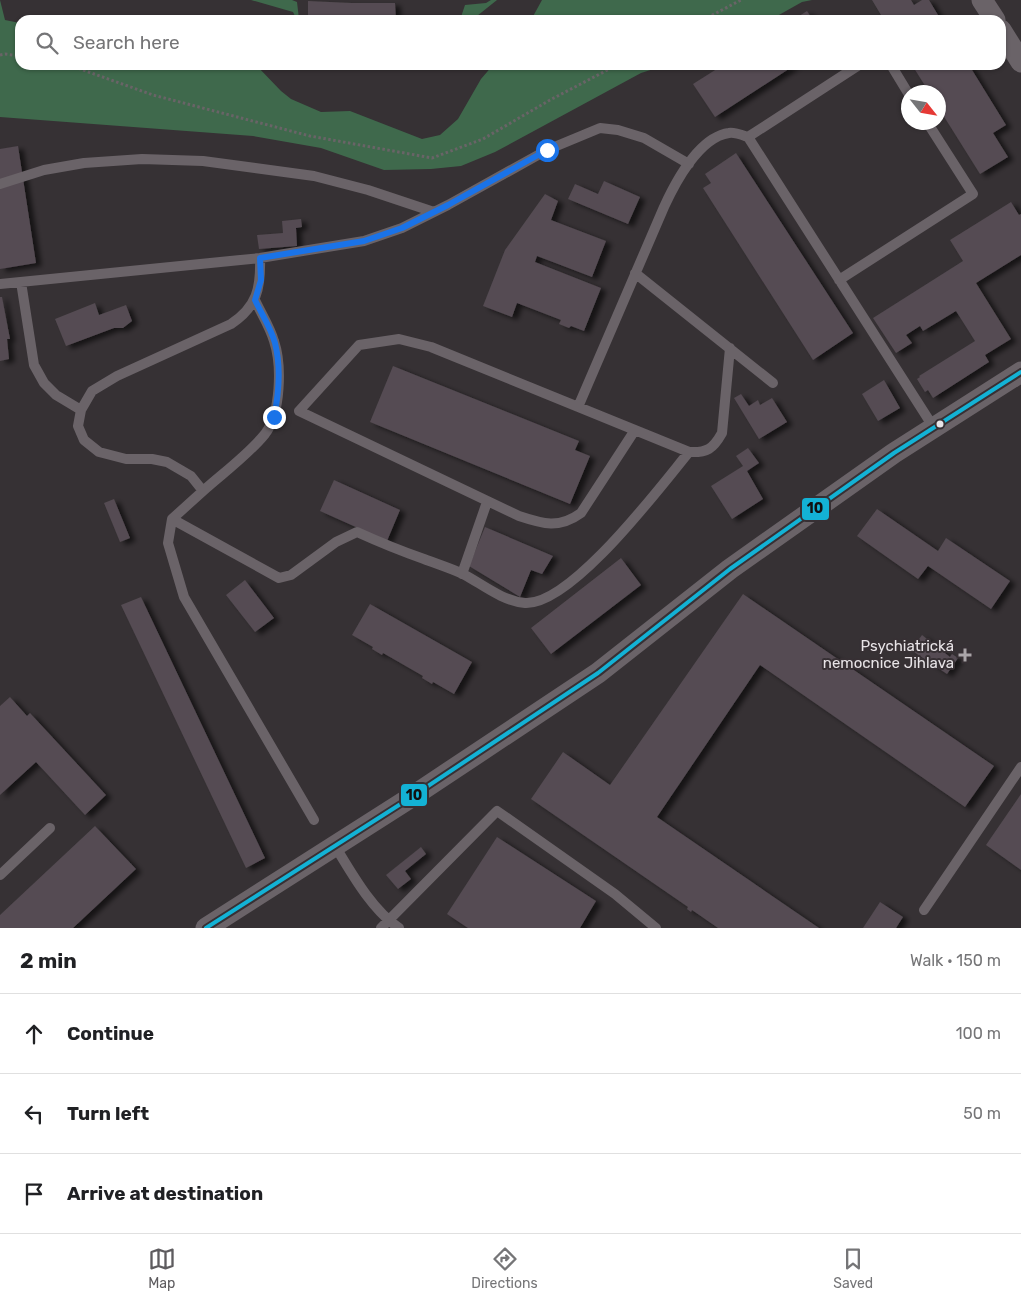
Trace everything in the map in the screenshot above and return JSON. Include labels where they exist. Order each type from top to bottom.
[{"type":"street","points":[[982,0],[992,15]]},
{"type":"street","points":[[1006,38],[1021,62]]},
{"type":"street","points":[[206,928],[598,674],[730,569],[894,453],[1021,372]]},
{"type":"lane","points":[[748,137],[851,70]]},
{"type":"lane","points":[[894,70],[903,85]]},
{"type":"lane","points":[[0,284],[260,258],[364,241],[402,228],[547,150],[600,128],[618,130],[644,138],[689,164]]},
{"type":"lane","points":[[839,280],[973,194],[933,130]]},
{"type":"lane","points":[[578,407],[676,182],[704,146],[719,136],[730,132],[748,137],[934,428]]},
{"type":"lane","points":[[0,184],[44,170],[84,163],[142,159],[203,161],[314,176],[368,190],[434,212]]},
{"type":"lane","points":[[203,491],[192,476],[167,462],[126,459],[99,452],[84,440],[78,426],[81,410],[92,391],[117,376],[231,324],[244,315],[255,300],[261,280],[260,258]]},
{"type":"lane","points":[[635,273],[773,383]]},
{"type":"lane","points":[[21,282],[34,365],[44,383],[56,395],[81,410]]},
{"type":"lane","points":[[255,300],[275,341],[279,372],[278,397],[274,417],[266,433],[172,519],[168,543],[184,597],[314,820]]},
{"type":"lane","points":[[635,430],[581,513],[569,521],[541,523],[518,516],[299,411],[358,345],[399,339],[431,348],[578,407],[635,430],[689,452],[702,453],[716,444],[722,433],[730,348]]},
{"type":"lane","points":[[172,519],[279,578],[291,575],[336,542],[357,532],[462,574],[503,596],[523,603],[534,603],[576,578],[619,537],[689,452]]},
{"type":"lane","points":[[462,574],[488,502]]},
{"type":"lane","points":[[924,910],[1021,767]]},
{"type":"lane","points":[[385,924],[497,811],[615,894],[656,928]]},
{"type":"lane","points":[[0,875],[50,828]]},
{"type":"lane","points":[[335,846],[385,924],[399,928]]},
{"type":"path","points":[[713,15],[742,0]]},
{"type":"path","points":[[0,55],[15,55]]},
{"type":"path","points":[[84,70],[154,94],[310,136],[432,158],[483,139],[550,100],[607,70]]},
{"type":"green space","points":[[0,0],[5,20],[15,22],[15,70],[261,70],[291,99],[321,112],[350,111],[422,139],[440,135],[458,119],[481,79],[489,70],[650,70],[641,73],[495,152],[461,166],[431,169],[384,170],[321,148],[253,136],[0,117]]},
{"type":"green space","points":[[251,0],[292,0],[297,2],[299,15],[294,15],[293,12]]},
{"type":"green space","points":[[491,0],[497,0],[478,15],[462,15],[465,5],[486,3]]},
{"type":"green space","points":[[542,0],[812,0],[802,2],[779,15],[534,15]]},
{"type":"building","points":[[872,0],[911,0],[914,5],[922,0],[929,0],[938,15],[881,15]]},
{"type":"building","points":[[308,1],[395,3],[396,15],[308,15]]},
{"type":"building","points":[[807,11],[810,15],[801,15]]},
{"type":"building","points":[[715,70],[787,70],[715,117],[693,84]]},
{"type":"building","points":[[915,70],[972,70],[1006,125],[993,133],[1008,157],[980,174],[946,120],[946,85],[925,85]]},
{"type":"building","points":[[18,146],[36,263],[0,269],[0,149]]},
{"type":"building","points":[[736,153],[853,333],[813,360],[703,188],[711,183],[705,174]]},
{"type":"building","points":[[604,181],[640,197],[628,224],[568,199],[575,184],[598,194]]},
{"type":"building","points":[[545,194],[558,201],[551,220],[606,241],[592,277],[537,256],[535,262],[601,288],[584,331],[559,324],[561,320],[517,303],[512,317],[483,306],[505,250]]},
{"type":"building","points":[[1011,202],[1019,215],[1021,214],[1021,255],[976,283],[1011,339],[985,355],[989,362],[933,398],[928,390],[925,392],[917,379],[919,376],[975,341],[956,311],[923,331],[920,326],[906,335],[912,343],[896,353],[873,318],[963,261],[950,240]]},
{"type":"building","points":[[301,219],[302,227],[296,228],[297,246],[259,249],[257,235],[283,233],[282,221]]},
{"type":"building","points":[[0,297],[2,297],[10,339],[7,339],[9,359],[0,361]]},
{"type":"building","points":[[95,303],[99,315],[126,305],[132,321],[123,328],[114,328],[66,346],[55,319]]},
{"type":"building","points":[[393,366],[579,441],[575,450],[590,456],[570,504],[370,422]]},
{"type":"building","points":[[884,380],[900,408],[878,421],[862,394]]},
{"type":"building","points":[[741,394],[749,406],[758,400],[760,405],[772,398],[787,422],[759,439],[734,398]]},
{"type":"building","points":[[748,448],[759,463],[747,471],[763,499],[732,519],[711,486],[743,466],[736,456]]},
{"type":"building","points":[[334,480],[400,510],[387,541],[320,511]]},
{"type":"building","points":[[114,499],[130,538],[120,542],[104,503]]},
{"type":"building","points":[[877,509],[938,551],[946,538],[1010,581],[991,609],[928,566],[918,579],[857,536]]},
{"type":"building","points":[[485,527],[553,556],[542,574],[531,570],[520,597],[469,566]]},
{"type":"building","points":[[621,558],[641,585],[551,654],[531,628]]},
{"type":"building","points":[[245,580],[274,618],[255,632],[226,595]]},
{"type":"building","points":[[743,594],[994,766],[965,807],[760,665],[657,817],[819,928],[718,928],[692,910],[691,912],[687,909],[688,907],[531,799],[563,752],[610,785]]},
{"type":"building","points":[[141,597],[265,858],[246,868],[121,605]]},
{"type":"building","points":[[370,604],[472,662],[454,694],[433,682],[432,684],[422,678],[423,676],[383,653],[382,655],[372,649],[373,647],[352,635]]},
{"type":"building","points":[[922,635],[950,657],[952,654],[958,658],[947,674],[911,650]]},
{"type":"building","points":[[10,697],[27,716],[30,713],[106,795],[85,815],[36,762],[0,795],[0,706]]},
{"type":"building","points":[[1021,794],[1021,870],[986,845]]},
{"type":"building","points":[[95,826],[136,869],[73,928],[0,928],[0,915]]},
{"type":"building","points":[[497,837],[596,901],[580,928],[468,928],[447,914]]},
{"type":"building","points":[[421,847],[426,854],[405,871],[411,879],[398,889],[386,875]]},
{"type":"building","points":[[880,902],[903,917],[896,928],[863,928]]},
{"type":"transit line","name":"10","points":[[206,928],[410,798],[598,673],[730,569],[894,453],[1021,372]]},
{"type":"place","name":"Psychiatrická nemocnice Jihlava","points":[[965,655]]},
{"type":"route","points":[[274,417],[278,397],[279,372],[275,341],[255,300],[261,280],[260,258],[364,241],[402,228],[448,205],[547,150]]}]
